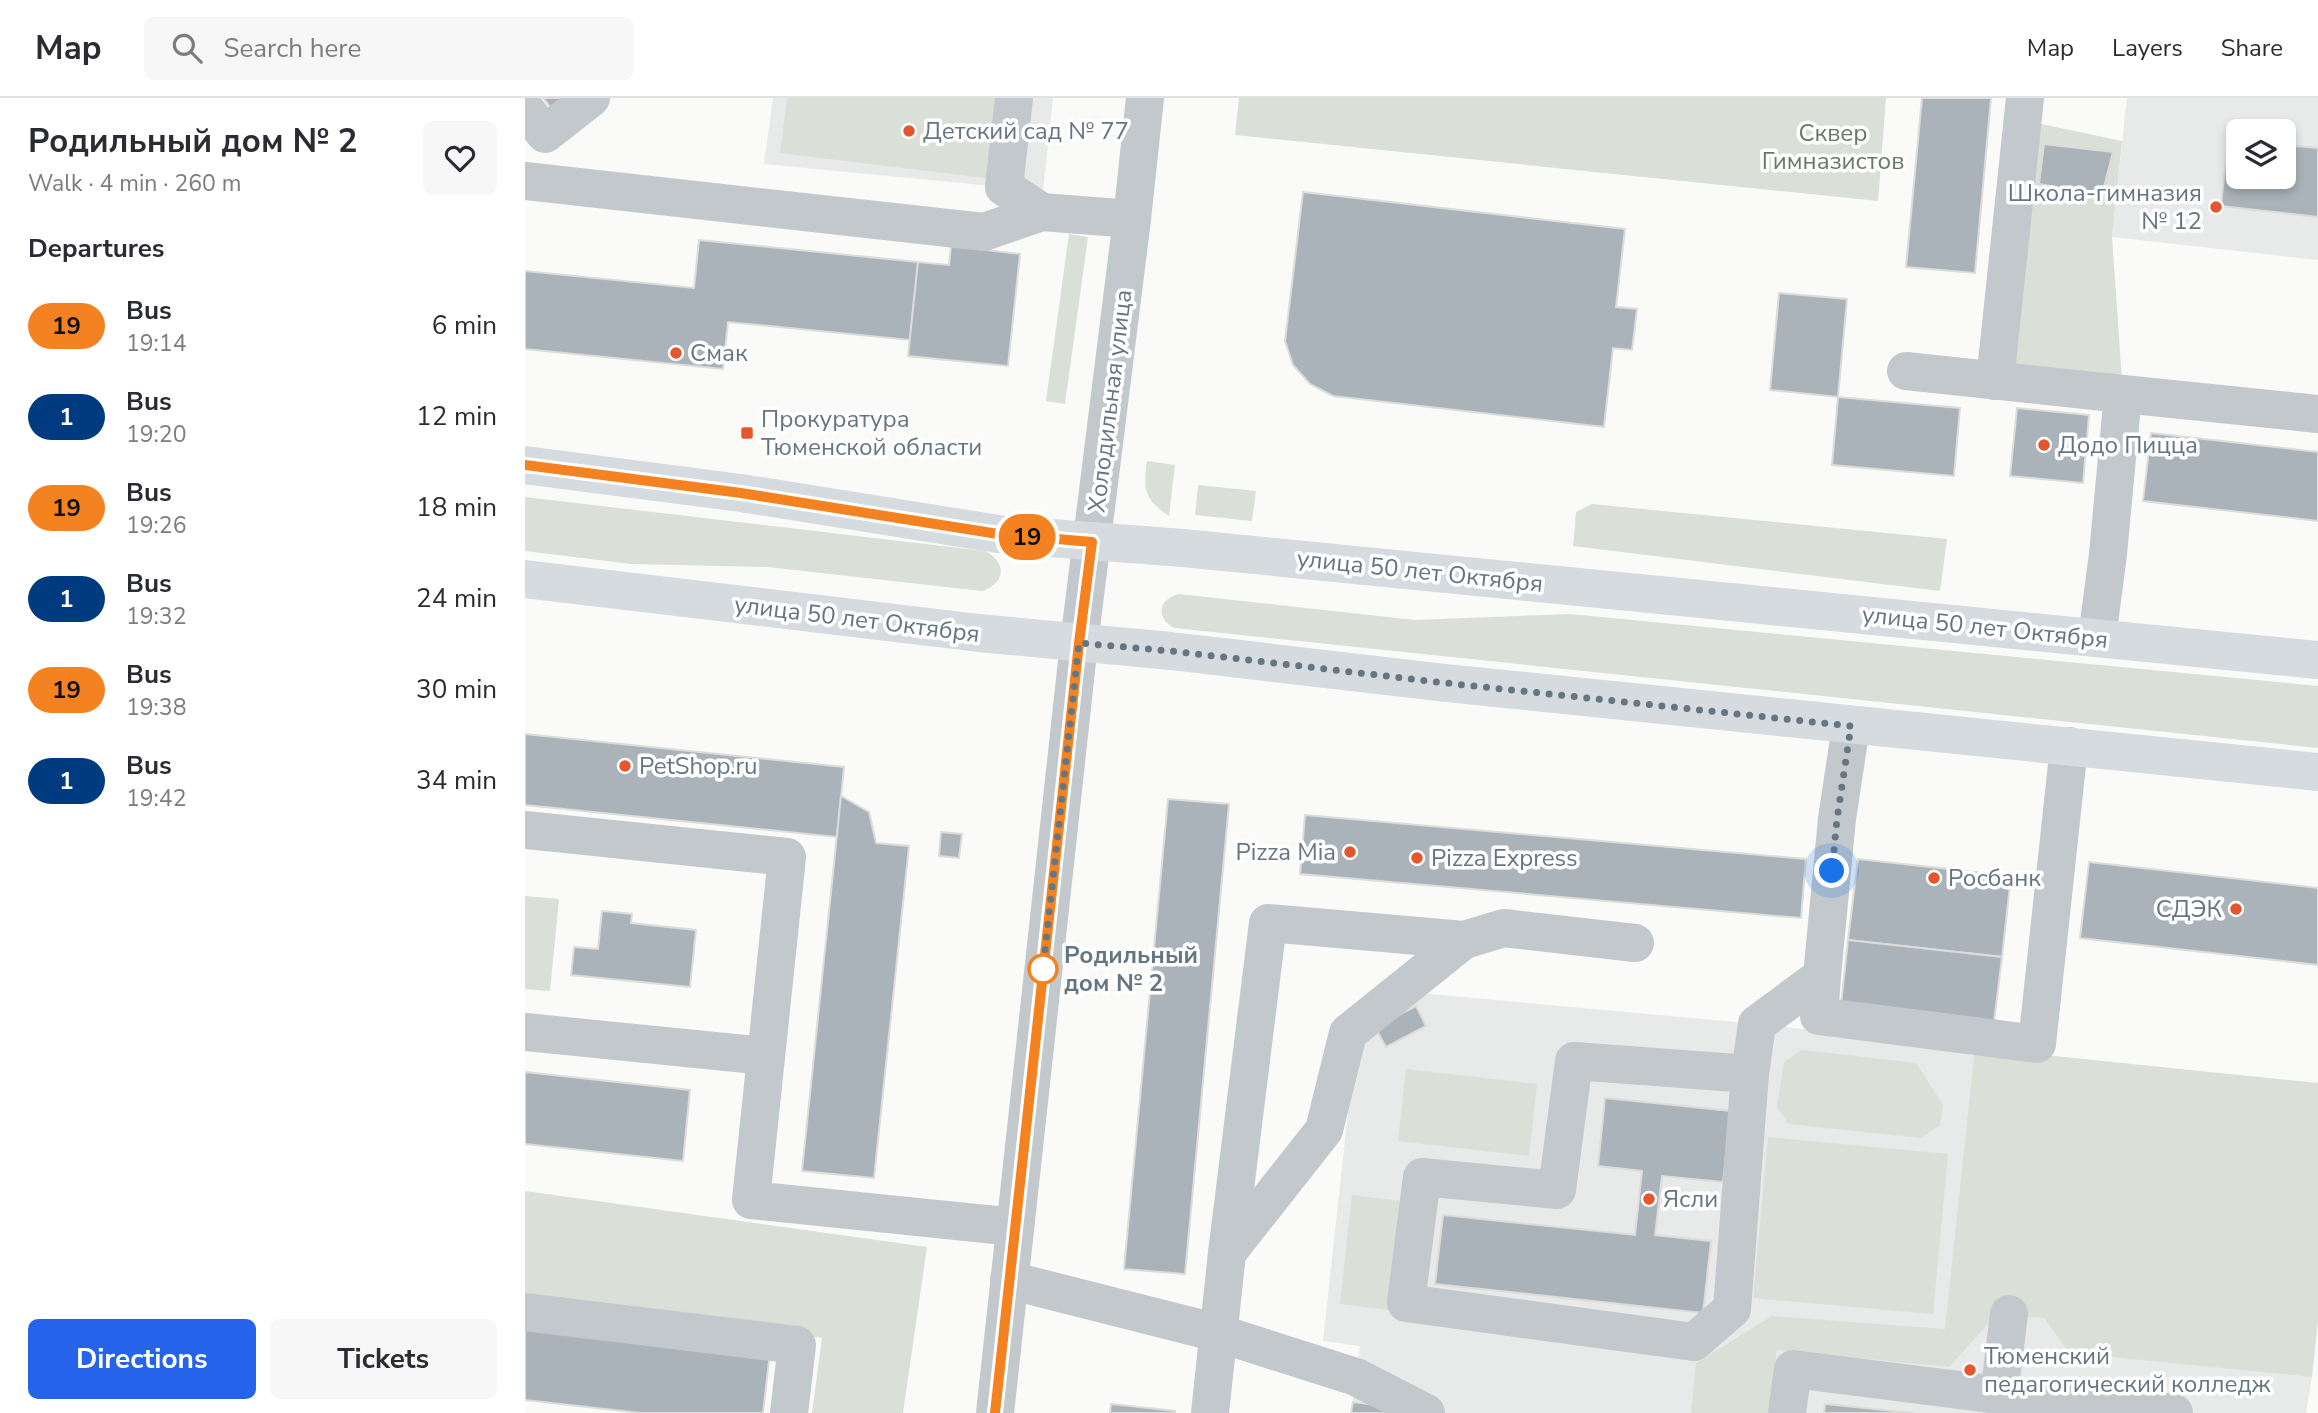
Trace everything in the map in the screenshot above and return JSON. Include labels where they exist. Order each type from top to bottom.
[{"type":"main road","name":"улица 50 лет Октября","points":[[525,465],[741,493],[998,534],[1197,549],[2318,660]]},
{"type":"main road","name":"улица 50 лет Октября","points":[[525,579],[979,634],[1171,651],[1459,685],[2318,772]]},
{"type":"street","points":[[525,109],[545,134],[591,98]]},
{"type":"street","points":[[1014,98],[1004,187],[1042,212]]},
{"type":"street","name":"Холодильная улица","points":[[995,1413],[1079,643],[1145,98]]},
{"type":"street","points":[[1995,381],[2025,98]]},
{"type":"street","points":[[525,181],[983,232],[1042,212],[1132,219]]},
{"type":"street","points":[[1906,372],[2318,414]]},
{"type":"street","points":[[2097,638],[2123,394]]},
{"type":"street","points":[[1851,726],[1837,819],[1819,1016],[2037,1044],[2069,746]]},
{"type":"street","points":[[525,830],[787,857],[751,1200],[1015,1227]]},
{"type":"street","points":[[1210,1413],[1268,923],[1464,940],[1504,928],[1635,943]]},
{"type":"street","points":[[1227,1253],[1324,1130],[1348,1033],[1464,940]]},
{"type":"street","points":[[1750,1074],[1574,1060],[1557,1191],[1422,1177],[1406,1303],[1694,1342],[1732,1310],[1750,1074],[1757,1024],[1822,976]]},
{"type":"street","points":[[525,1032],[766,1056]]},
{"type":"street","points":[[1009,1280],[1218,1333],[1356,1377],[1426,1413]]},
{"type":"street","points":[[525,1312],[797,1345],[789,1413]]},
{"type":"street","points":[[1999,1395],[2009,1314]]},
{"type":"street","points":[[1787,1413],[1793,1369],[1999,1395],[2175,1413]]},
{"type":"shaded area","name":"Детский сад № 77","points":[[773,98],[1053,98],[1043,191],[764,164]]},
{"type":"shaded area","name":"Школа-гимназия № 12","points":[[2127,98],[2318,98],[2318,260],[2112,237]]},
{"type":"shaded area","points":[[1419,993],[1757,1024],[1975,1048],[2009,1314],[2044,1318],[2069,1353],[2312,1377],[2306,1413],[1351,1413],[1360,1346],[1323,1341],[1356,1039]]},
{"type":"green space","name":"Детский сад № 77","points":[[787,98],[1003,98],[993,179],[780,153]]},
{"type":"green space","name":"Сквер Гимназистов","points":[[1239,98],[1886,98],[1878,201],[1235,135]]},
{"type":"green space","points":[[2023,120],[2122,141],[2112,237],[2123,394],[1995,381]]},
{"type":"green space","points":[[1069,234],[1088,237],[1065,404],[1046,401]]},
{"type":"green space","points":[[1147,461],[1175,465],[1169,516],[1154,504],[1147,493]]},
{"type":"green space","points":[[1198,485],[1256,491],[1252,521],[1195,515]]},
{"type":"green space","points":[[525,497],[985,551],[997,561],[1001,572],[996,583],[982,591],[768,567],[631,564],[525,551]]},
{"type":"green space","points":[[1592,504],[1947,539],[1940,591],[1573,546],[1576,512]]},
{"type":"green space","points":[[1179,594],[1415,620],[1570,614],[2318,686],[2318,748],[1175,628],[1164,620],[1162,610],[1167,600]]},
{"type":"green space","points":[[525,896],[559,899],[550,991],[525,989]]},
{"type":"green space","points":[[1975,1048],[2318,1083],[2318,1321],[2312,1377],[2069,1353],[2044,1318],[1996,1315],[1949,1367],[1777,1350],[1768,1413],[1691,1413],[1696,1363],[1772,1316],[1945,1329]]},
{"type":"green space","points":[[1802,1050],[1916,1063],[1943,1105],[1940,1125],[1921,1138],[1789,1124],[1777,1108],[1784,1062]]},
{"type":"green space","points":[[1406,1069],[1537,1084],[1529,1156],[1398,1141]]},
{"type":"green space","points":[[1768,1137],[1948,1154],[1933,1314],[1753,1298]]},
{"type":"green space","points":[[525,1191],[927,1247],[903,1413],[812,1413],[822,1338],[525,1296]]},
{"type":"green space","points":[[1352,1195],[1402,1201],[1389,1310],[1340,1304]]},
{"type":"building","points":[[543,98],[568,98],[553,110]]},
{"type":"building","points":[[1922,98],[1991,98],[1975,273],[1906,267]]},
{"type":"building","points":[[2044,144],[2113,152],[2102,195],[2039,184]]},
{"type":"building","points":[[2296,146],[2318,148],[2318,217],[2221,206],[2226,158],[2226,189],[2296,189]]},
{"type":"building","points":[[1303,192],[1625,229],[1616,307],[1637,309],[1632,350],[1613,348],[1604,427],[1333,396],[1310,384],[1293,365],[1285,341]]},
{"type":"building","points":[[699,240],[918,262],[910,340],[728,322],[723,369],[525,349],[525,271],[694,288]]},
{"type":"building","points":[[951,246],[1020,254],[1008,366],[908,356],[918,262],[949,265]]},
{"type":"building","points":[[1779,293],[1847,299],[1838,397],[1770,390]]},
{"type":"building","points":[[1838,397],[1960,408],[1954,476],[1832,465]]},
{"type":"building","points":[[2017,408],[2089,415],[2083,483],[2010,476]]},
{"type":"building","points":[[2151,433],[2318,452],[2318,521],[2143,501]]},
{"type":"building","points":[[525,734],[844,767],[837,837],[525,805]]},
{"type":"building","points":[[841,796],[869,812],[876,843],[909,846],[874,1178],[802,1171]]},
{"type":"building","points":[[1168,799],[1229,804],[1185,1274],[1124,1269]]},
{"type":"building","points":[[1305,815],[1806,859],[1801,918],[1300,874]]},
{"type":"building","points":[[941,832],[962,834],[959,858],[939,856]]},
{"type":"building","points":[[1858,859],[2011,876],[2002,957],[1848,940]]},
{"type":"building","points":[[2089,862],[2318,888],[2318,965],[2080,938]]},
{"type":"building","points":[[602,911],[632,914],[631,923],[696,930],[690,987],[571,975],[574,947],[598,949]]},
{"type":"building","points":[[1848,940],[2002,957],[1994,1022],[1841,1005]]},
{"type":"building","points":[[1416,1006],[1426,1026],[1386,1047],[1375,1027]]},
{"type":"building","points":[[525,1072],[690,1090],[683,1161],[525,1144]]},
{"type":"building","name":"Ясли","points":[[1605,1098],[1731,1111],[1723,1182],[1662,1176],[1655,1235],[1711,1241],[1703,1313],[1435,1284],[1443,1215],[1635,1235],[1642,1171],[1598,1166]]},
{"type":"building","points":[[525,1325],[770,1352],[763,1413],[641,1413],[525,1400]]},
{"type":"building","points":[[1353,1402],[1384,1406],[1383,1413],[1351,1413]]},
{"type":"building","points":[[1111,1404],[1175,1411],[1175,1413],[1110,1413]]},
{"type":"building","points":[[1825,1404],[1913,1413],[1824,1413]]},
{"type":"bus line","name":"19","points":[[525,465],[741,493],[998,534],[1092,542],[995,1413]]},
{"type":"place","name":"Детский сад № 77","points":[[909,131]]},
{"type":"place","name":"Школа-гимназия № 12","points":[[2216,207]]},
{"type":"place","name":"Смак","points":[[676,353]]},
{"type":"place","name":"Прокуратура Тюменской области","points":[[747,433]]},
{"type":"place","name":"Додо Пицца","points":[[2044,445]]},
{"type":"place","name":"PetShop.ru","points":[[625,766]]},
{"type":"place","name":"Pizza Mia","points":[[1350,852]]},
{"type":"place","name":"Pizza Express","points":[[1417,858]]},
{"type":"place","name":"Росбанк","points":[[1934,878]]},
{"type":"place","name":"СДЭК","points":[[2236,909]]},
{"type":"place","name":"Родильный дом № 2","points":[[1043,969]]},
{"type":"place","name":"Ясли","points":[[1649,1199]]},
{"type":"place","name":"Тюменский педагогический колледж","points":[[1970,1370]]},
{"type":"route","points":[[1043,969],[1042,978],[1079,643],[1851,726],[1832,871]]}]
